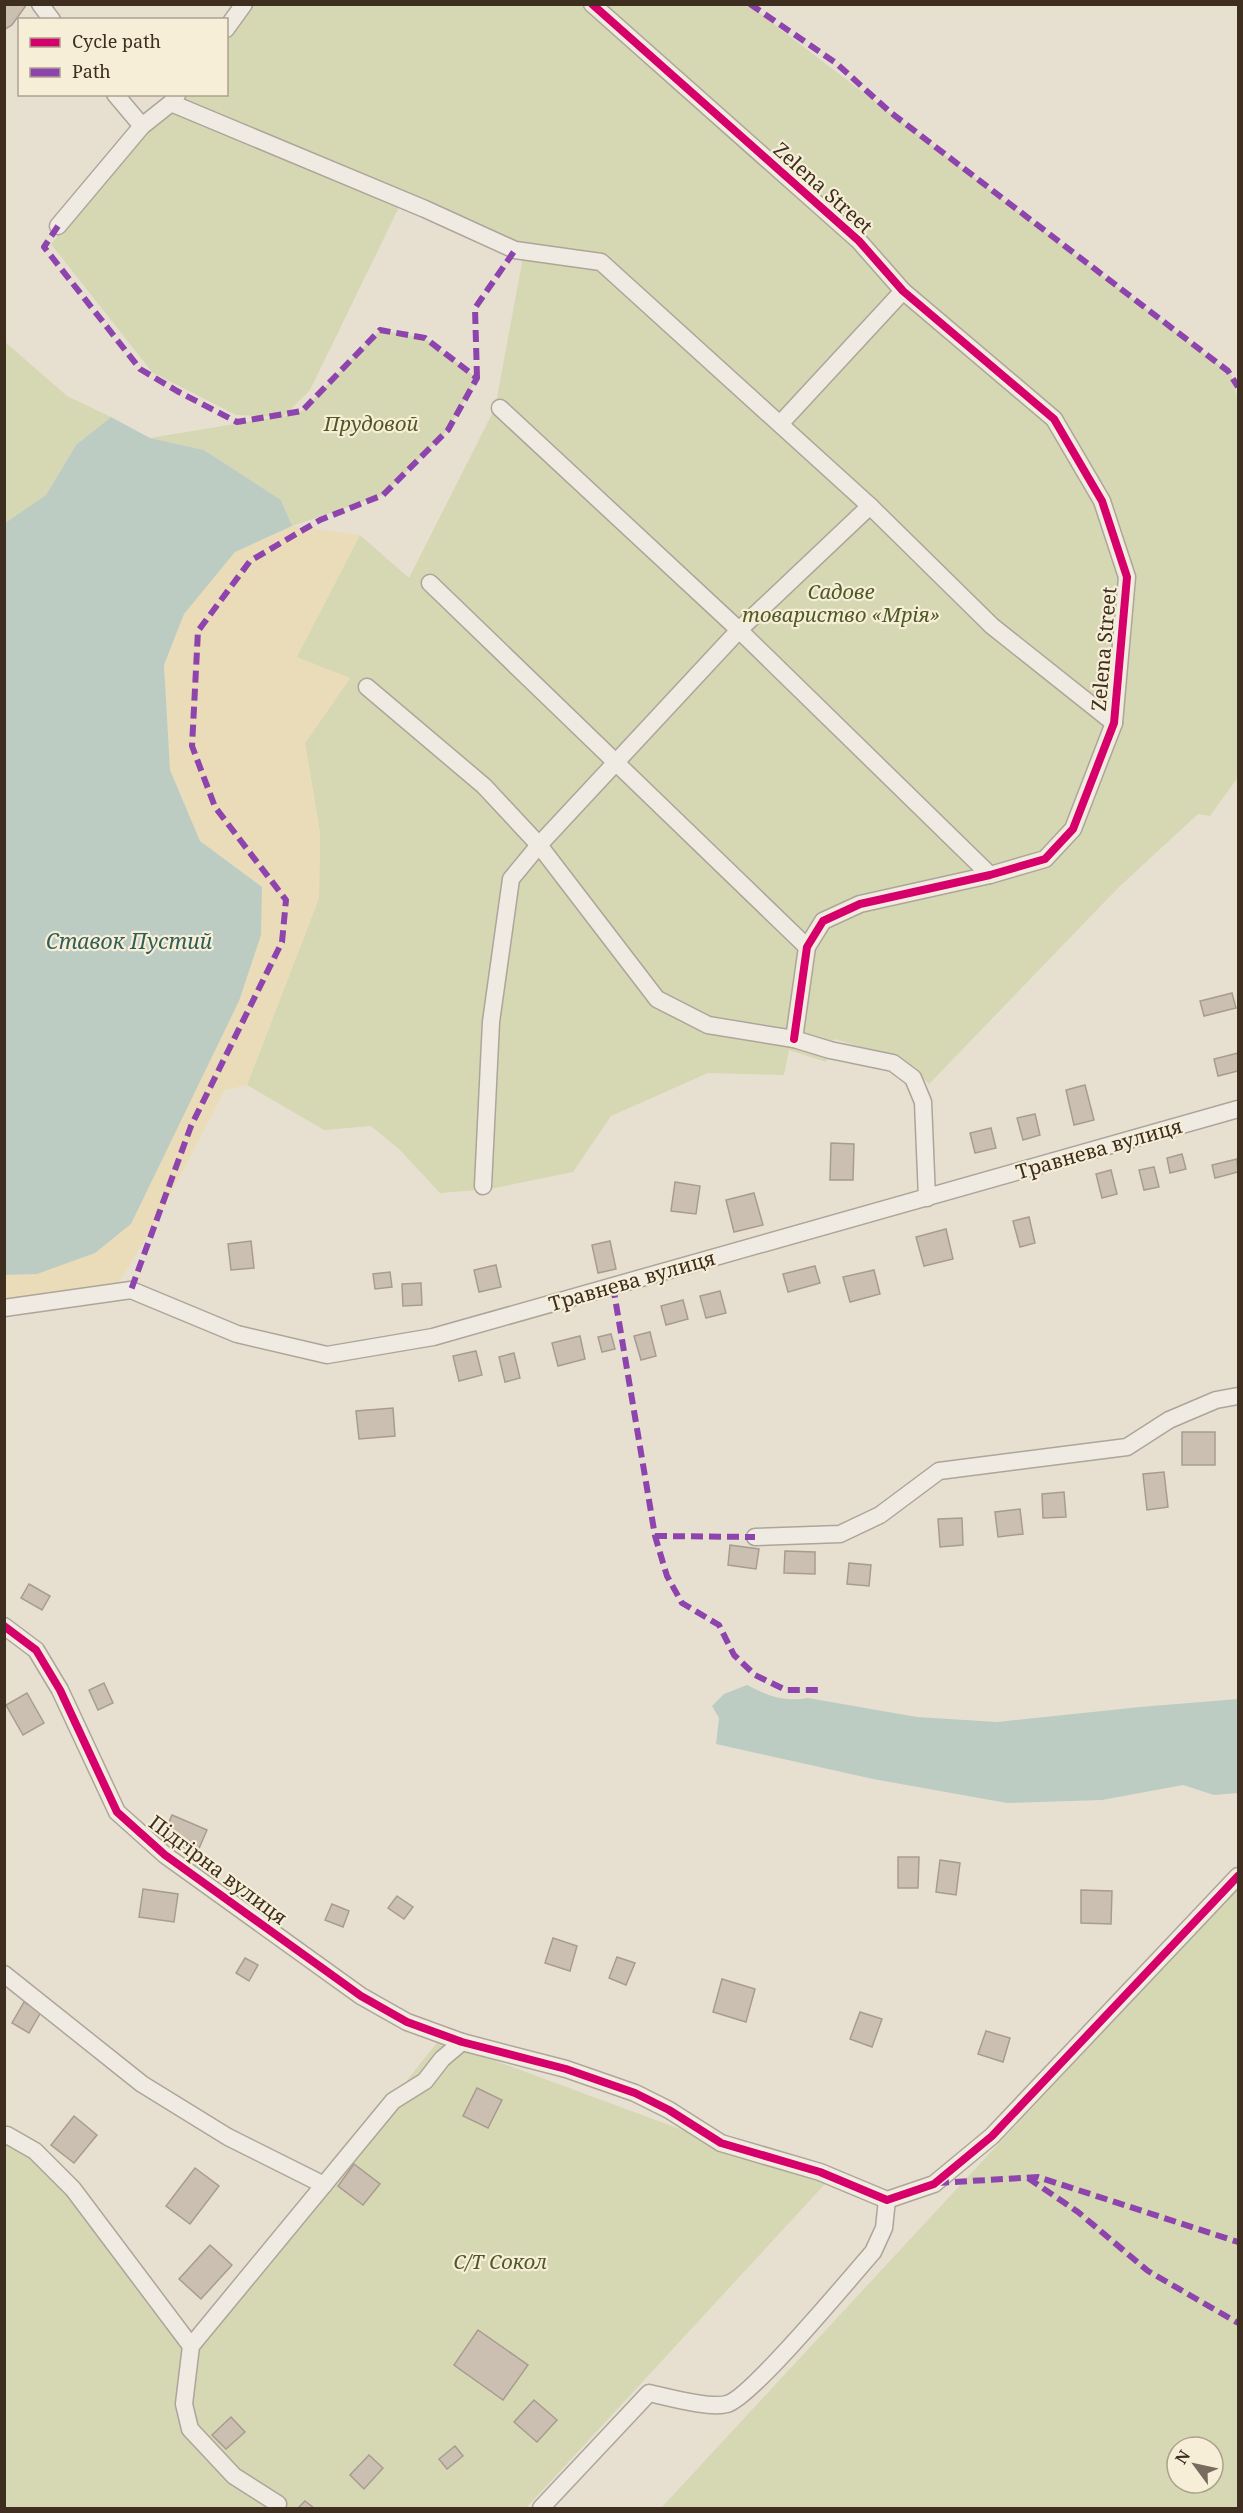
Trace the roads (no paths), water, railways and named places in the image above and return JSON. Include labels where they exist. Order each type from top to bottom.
[{"type":"street","points":[[40,4],[50,18]]},
{"type":"street","points":[[228,26],[244,4]]},
{"type":"street","name":"Zelena Street","points":[[592,4],[859,242],[903,291],[1054,419],[1102,501],[1127,578],[1114,723],[1073,829],[1045,859],[990,875],[860,904],[823,921],[807,948],[794,1039]]},
{"type":"street","points":[[117,96],[141,126]]},
{"type":"street","points":[[58,226],[141,126],[174,99],[515,250],[601,262],[870,506],[992,626],[1114,723]]},
{"type":"street","points":[[780,424],[903,291]]},
{"type":"street","points":[[501,408],[739,630],[990,875]]},
{"type":"street","points":[[483,1186],[491,1022],[511,879],[539,845],[739,630],[870,506]]},
{"type":"street","points":[[430,583],[807,948]]},
{"type":"street","points":[[367,687],[484,786],[539,845],[657,999],[708,1025],[794,1039],[830,1050],[893,1064],[913,1078],[922,1102],[927,1198]]},
{"type":"street","name":"Травнева вулиця","points":[[4,1308],[131,1290],[237,1334],[327,1355],[433,1337],[1239,1109]]},
{"type":"street","points":[[755,1537],[840,1534],[880,1515],[939,1471],[1127,1447],[1169,1420],[1216,1400],[1239,1396]]},
{"type":"street","name":"Підгірна вулиця","points":[[4,1626],[36,1650],[60,1690],[117,1812],[165,1855],[361,1996],[407,2022],[462,2042],[566,2069],[635,2093],[669,2110],[721,2143],[820,2172],[887,2200]]},
{"type":"street","points":[[542,2508],[649,2393],[698,2403],[727,2404],[755,2384],[873,2252],[884,2228],[887,2200],[934,2184],[992,2136],[1239,1876]]},
{"type":"street","points":[[4,1974],[142,2084],[228,2137],[324,2185]]},
{"type":"street","points":[[278,2504],[234,2476],[190,2429],[184,2404],[191,2346],[393,2101],[425,2080],[442,2059],[462,2042]]},
{"type":"street","points":[[4,2153],[6,2134],[35,2151],[73,2189],[191,2346]]},
{"type":"water","name":"Ставок Пустий","points":[[111,417],[150,438],[204,450],[281,500],[292,526],[235,552],[184,614],[164,665],[170,770],[200,841],[262,887],[261,935],[239,1001],[131,1224],[95,1253],[37,1274],[5,1275],[5,523],[46,495],[76,445]]},
{"type":"water","points":[[747,1685],[784,1699],[808,1698],[917,1717],[997,1722],[1238,1699],[1238,1793],[1214,1795],[1183,1785],[1102,1800],[1007,1803],[873,1779],[716,1744],[719,1718],[712,1706],[724,1694]]},
{"type":"park label","name":"Прудовой","points":[[371,424]]},
{"type":"park label","name":"Садове товариство «Мрія»","points":[[841,604]]},
{"type":"park label","name":"С/Т Сокол","points":[[500,2262]]}]
